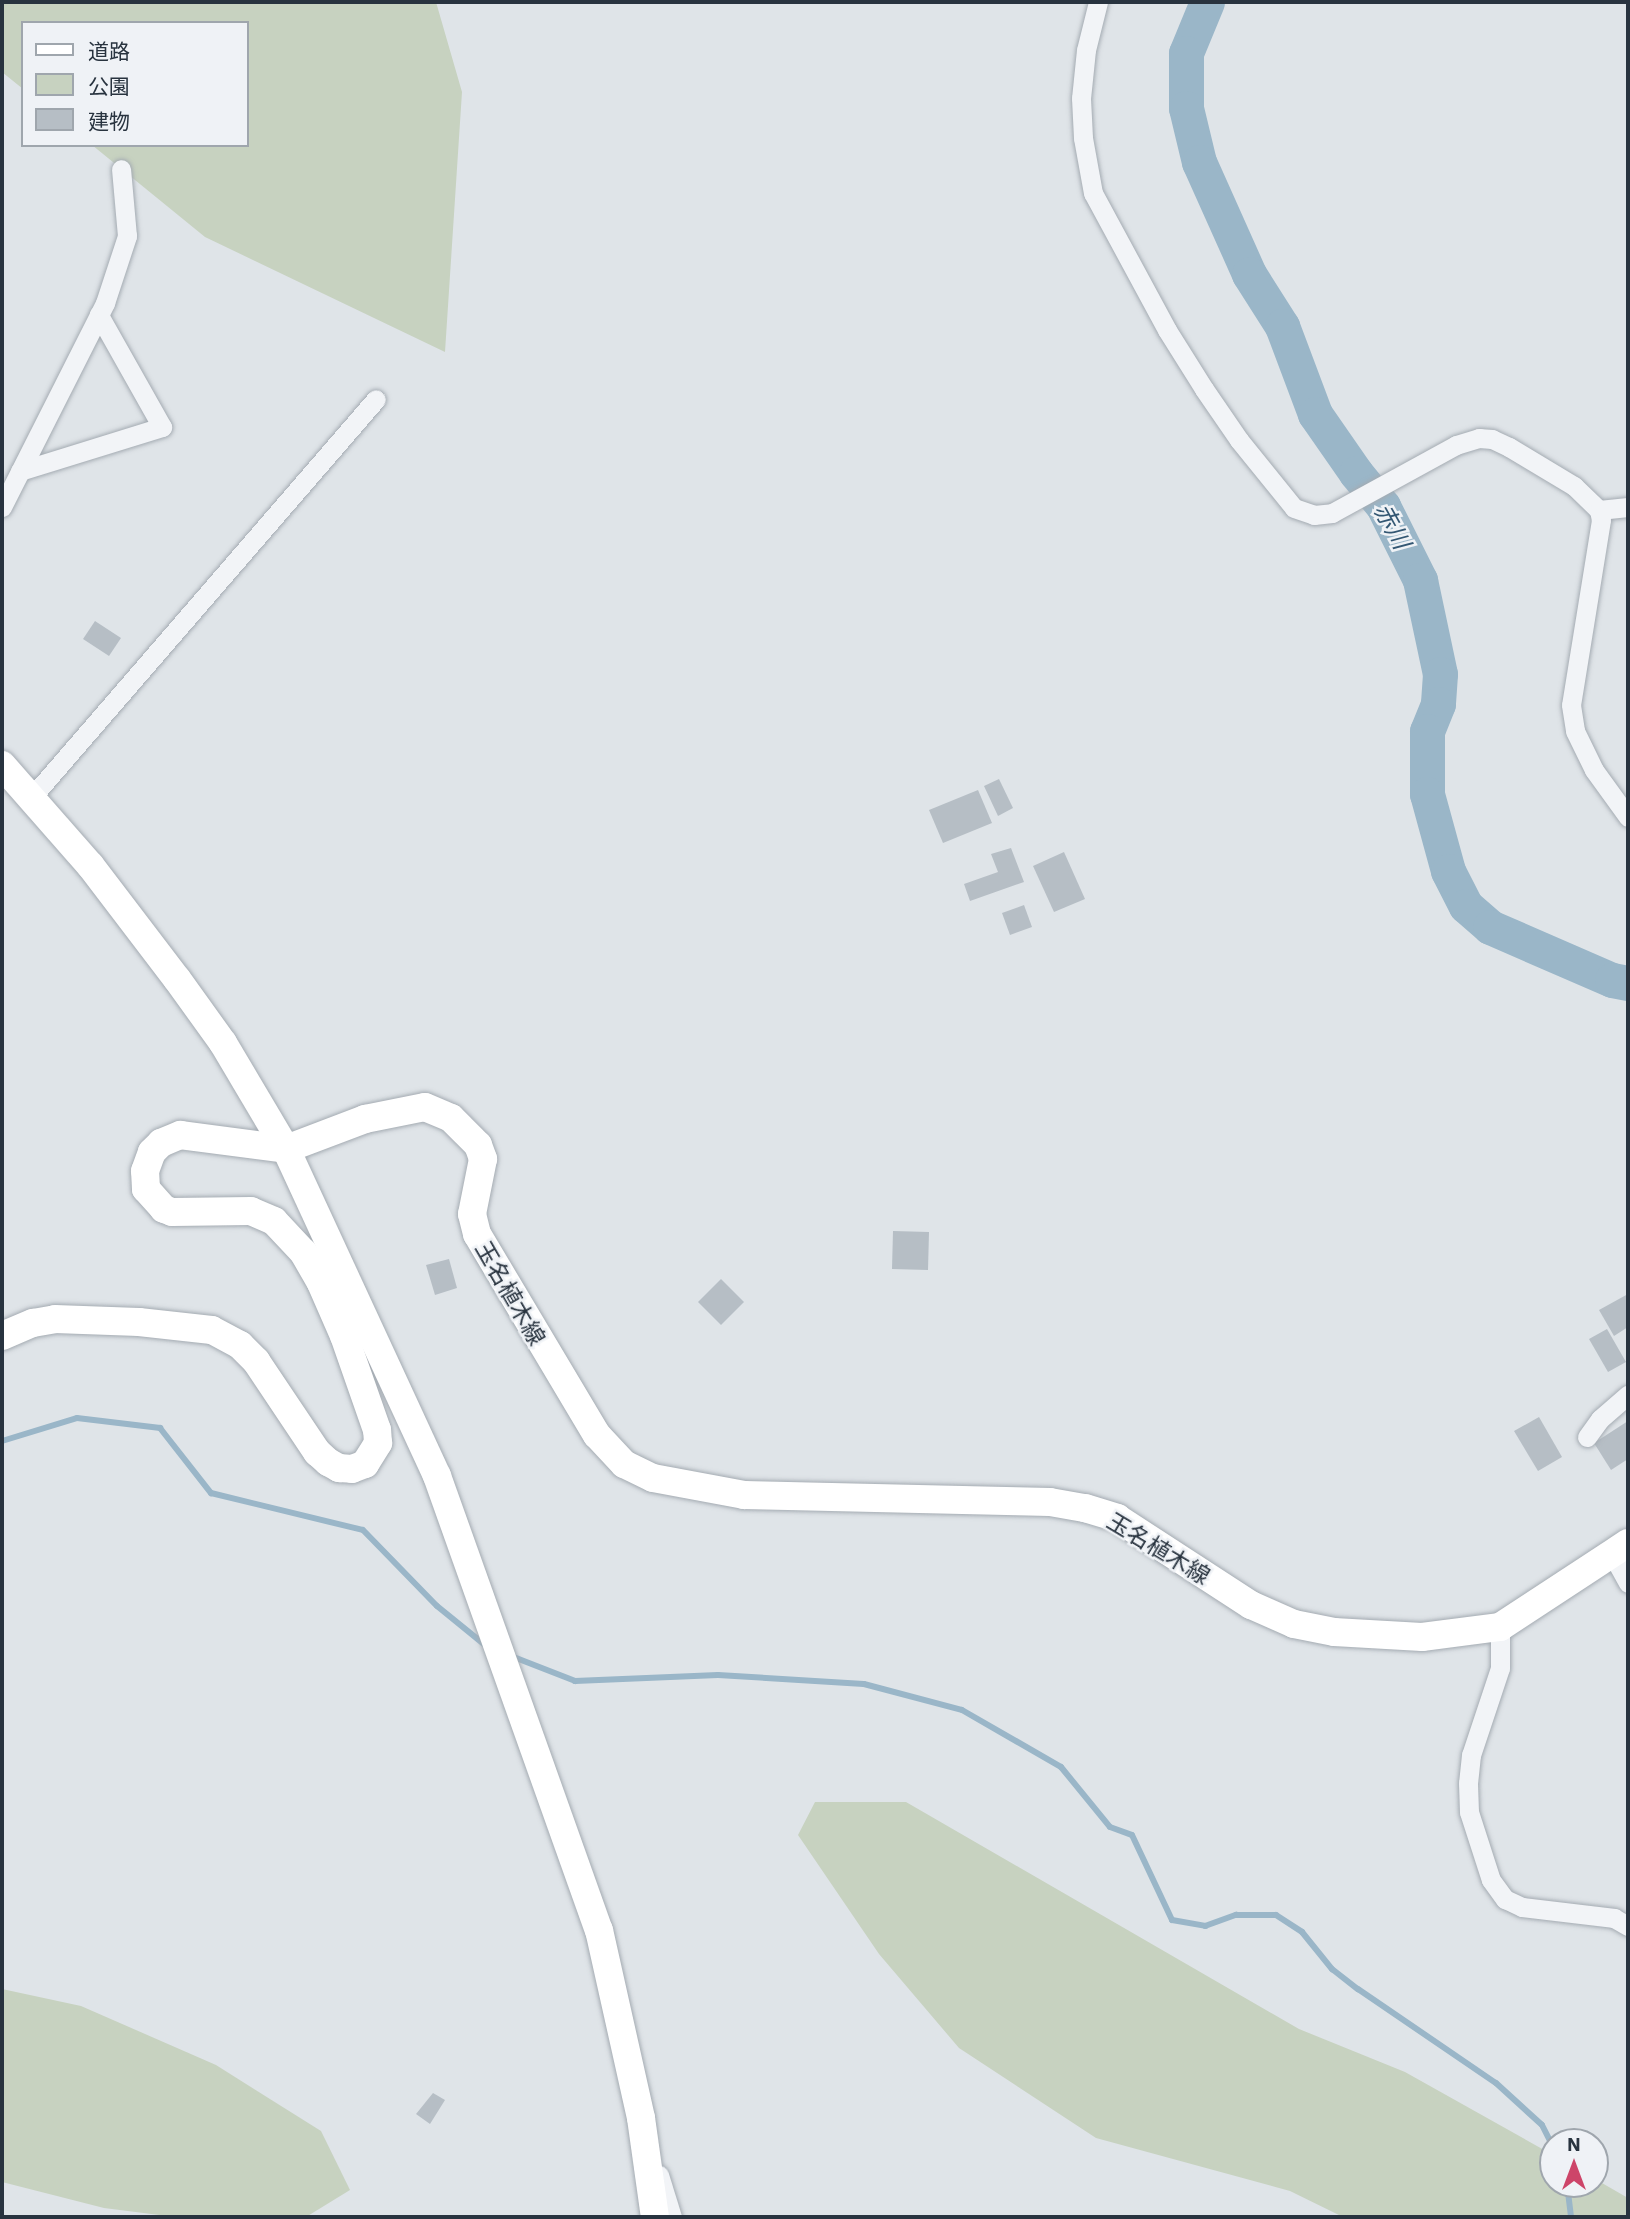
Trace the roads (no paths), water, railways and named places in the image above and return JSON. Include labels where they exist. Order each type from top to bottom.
[{"type":"main road","points":[[2,765],[90,865],[223,1044],[286,1149],[437,1476],[598,1930],[641,2118],[655,2217]]},
{"type":"main road","name":"玉名植木線","points":[[2,1336],[33,1323],[55,1319],[139,1322],[212,1330],[240,1345],[256,1362],[317,1452],[328,1462],[338,1468],[352,1469],[365,1464],[378,1443],[377,1430],[344,1336],[321,1283],[303,1252],[274,1221],[261,1215],[241,1209],[172,1212],[156,1203],[146,1189],[145,1171],[152,1152],[170,1137],[192,1135],[286,1149],[365,1119],[425,1107],[451,1118],[478,1145],[483,1159],[483,1172],[472,1214],[484,1246],[597,1435],[624,1464],[653,1478],[744,1494],[1050,1502],[1085,1508],[1117,1518],[1251,1605],[1294,1624],[1334,1632],[1422,1637],[1500,1627],[1620,1548]]},
{"type":"street","points":[[1098,2],[1082,74],[1081,98],[1083,138],[1093,193],[1167,330],[1204,389],[1239,440],[1294,508],[1314,515],[1332,513],[1456,445],[1479,438],[1492,439],[1509,447],[1574,486],[1599,510],[1601,520],[1571,705],[1575,731],[1594,770],[1628,817]]},
{"type":"street","points":[[2,507],[99,315],[127,236],[121,169]]},
{"type":"street","points":[[20,471],[162,426],[99,315]]},
{"type":"street","points":[[30,798],[376,399]]},
{"type":"street","points":[[1599,510],[1628,507]]},
{"type":"street","points":[[1587,1437],[1600,1419],[1628,1395]]},
{"type":"street","points":[[1620,1548],[1628,1583]]},
{"type":"street","points":[[1500,1627],[1500,1668],[1471,1755],[1468,1783],[1469,1812],[1491,1880],[1505,1899],[1522,1907],[1614,1919],[1628,1926]]},
{"type":"street","points":[[641,2118],[672,2217]]},
{"type":"waterway","name":"赤川","points":[[1207,2],[1186,53],[1186,108],[1199,162],[1249,274],[1282,326],[1315,414],[1383,506],[1420,580],[1440,674],[1438,704],[1427,731],[1427,794],[1448,871],[1466,906],[1490,927],[1612,980],[1628,983]]},
{"type":"waterway","points":[[2,1441],[77,1418],[160,1428],[211,1493],[363,1530],[437,1606],[485,1645]]},
{"type":"waterway","points":[[511,1656],[575,1681],[718,1675],[864,1684],[962,1710],[1061,1767],[1110,1827],[1132,1835],[1172,1920],[1205,1926],[1236,1915],[1276,1915],[1302,1932],[1332,1969],[1496,2083],[1544,2128]]},
{"type":"waterway","points":[[1569,2198],[1571,2217]]}]
